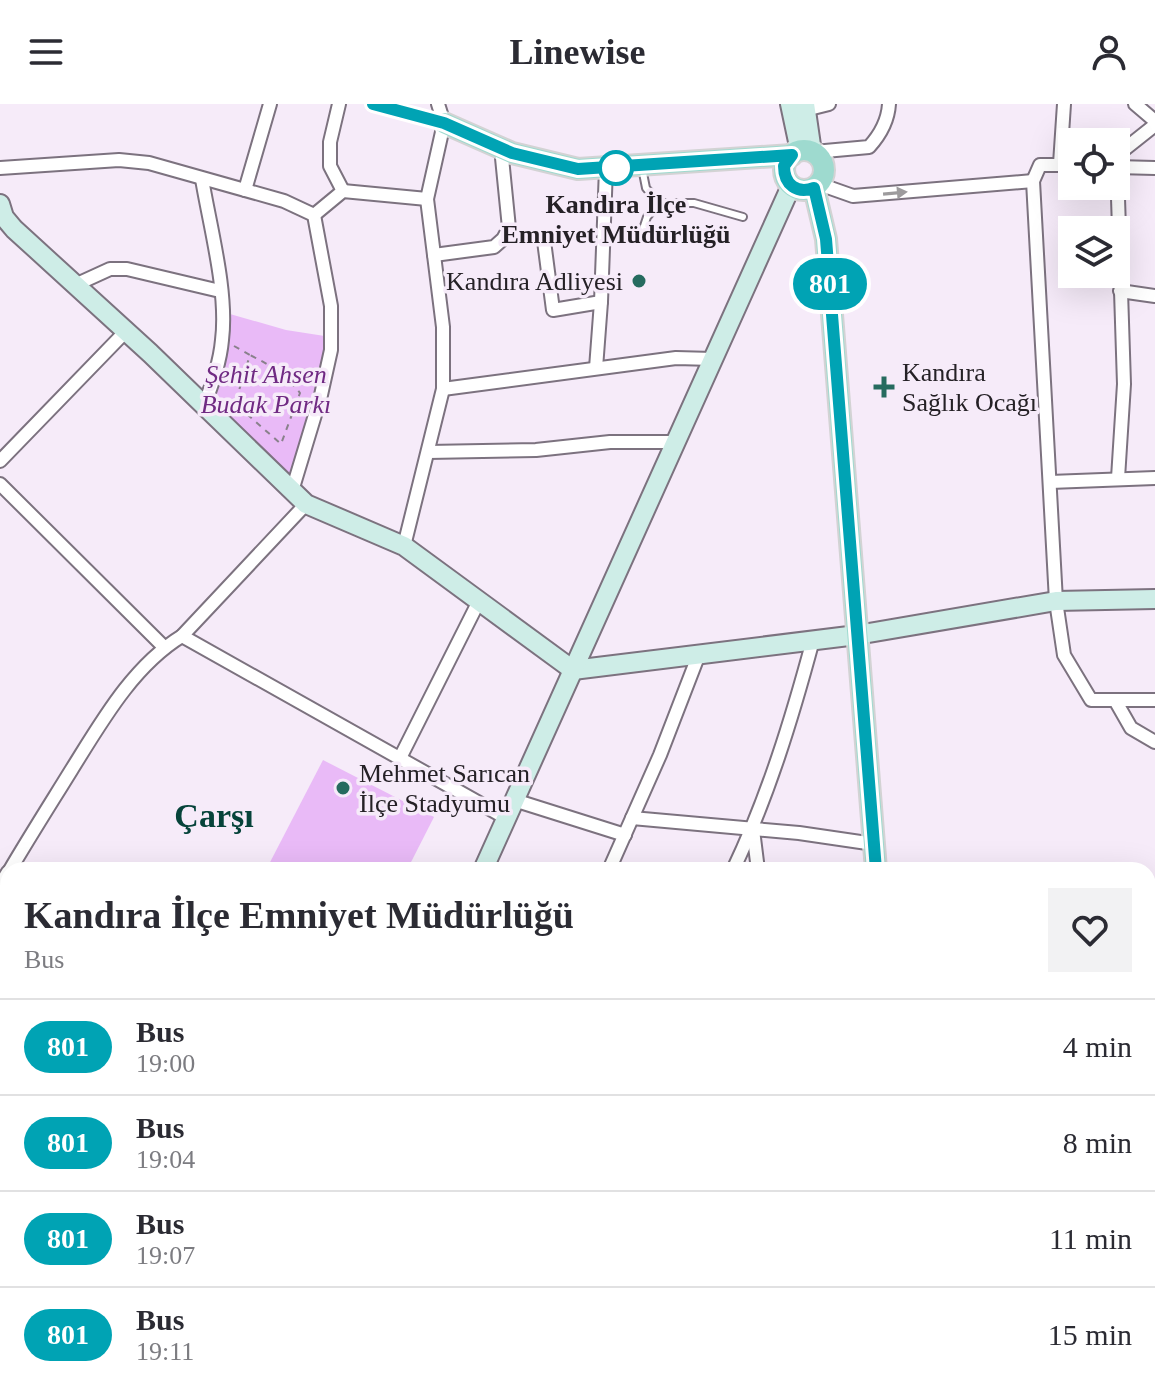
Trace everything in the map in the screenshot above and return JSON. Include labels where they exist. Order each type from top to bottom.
[{"type":"main road","points":[[441,114],[512,153],[578,169],[804,152],[819,156],[824,167],[817,186],[806,191],[791,186],[784,173],[784,166],[804,152]]},
{"type":"main road","points":[[817,186],[826,239],[875,862]]},
{"type":"street","points":[[245,190],[270,104]]},
{"type":"street","points":[[339,104],[330,142],[330,166],[343,191]]},
{"type":"street","points":[[373,104],[441,114],[427,199],[443,327],[443,389],[404,546]]},
{"type":"street","points":[[829,104],[798,108],[804,152],[869,147],[881,133],[889,104]]},
{"type":"street","points":[[1064,104],[1065,128]]},
{"type":"street","points":[[1130,149],[1155,123],[1135,104]]},
{"type":"street","points":[[434,255],[494,247],[503,239],[509,228],[501,148]]},
{"type":"street","points":[[0,168],[119,160],[149,163],[284,201],[314,215]]},
{"type":"street","points":[[1058,164],[1040,165],[1033,181],[1056,601],[1064,655],[1091,700],[1155,700]]},
{"type":"street","points":[[1130,165],[1155,168]]},
{"type":"street","points":[[596,368],[606,168]]},
{"type":"street","points":[[202,179],[223,312],[218,365],[204,406]]},
{"type":"street","points":[[817,186],[853,196],[1033,181]]},
{"type":"street","points":[[487,862],[791,186]]},
{"type":"street","points":[[314,215],[343,191],[427,199]]},
{"type":"street","points":[[1117,200],[1124,384],[1118,478]]},
{"type":"street","points":[[0,204],[4,217],[14,229],[126,331],[306,504],[404,546],[573,670],[857,635],[1056,601],[1155,599]]},
{"type":"street","points":[[292,491],[331,350],[331,306],[314,215]]},
{"type":"street","points":[[544,241],[553,310],[601,302]]},
{"type":"street","points":[[75,285],[110,269],[127,269],[220,291]]},
{"type":"street","points":[[1120,291],[1155,296]]},
{"type":"street","points":[[0,461],[126,331]]},
{"type":"street","points":[[443,389],[676,358],[713,359]]},
{"type":"street","points":[[428,452],[536,450],[610,442],[676,442]]},
{"type":"street","points":[[1050,482],[1155,478]]},
{"type":"street","points":[[0,484],[164,647]]},
{"type":"street","points":[[15,862],[124,692],[164,647],[182,636],[306,504]]},
{"type":"street","points":[[400,758],[479,601]]},
{"type":"street","points":[[182,636],[506,818]]},
{"type":"street","points":[[737,862],[753,829],[795,708],[813,640]]},
{"type":"street","points":[[613,862],[660,755],[699,654]]},
{"type":"street","points":[[1115,700],[1131,728],[1155,742]]},
{"type":"street","points":[[514,800],[625,835]]},
{"type":"street","points":[[632,818],[799,833],[874,844]]},
{"type":"street","points":[[753,829],[757,862]]},
{"type":"lane","points":[[641,166],[646,188],[659,203],[694,203],[743,217]]},
{"type":"lane","points":[[641,235],[647,217],[659,203]]},
{"type":"path","points":[[222,340],[274,367],[300,393],[281,444],[240,408],[236,400],[250,355]]},
{"type":"green space","name":"Şehit Ahsen Budak Parkı","points":[[223,312],[286,330],[331,337],[292,491],[204,406]]},
{"type":"green space","name":"Mehmet Sarıcan İlçe Stadyumu","points":[[323,760],[434,817],[411,862],[270,862]]},
{"type":"bus line","name":"801","points":[[373,104],[444,123],[512,153],[578,169],[792,155],[784,166],[786,180],[798,190],[814,188],[826,239],[875,862]]},
{"type":"place","name":"Kandıra İlçe Emniyet Müdürlüğü","points":[[616,168]]},
{"type":"place","name":"Kandıra Adliyesi","points":[[639,281]]},
{"type":"place","name":"Kandıra Sağlık Ocağı","points":[[884,387]]},
{"type":"place","name":"Mehmet Sarıcan İlçe Stadyumu","points":[[343,788]]},
{"type":"district","name":"Çarşı","points":[[214,815]]}]
